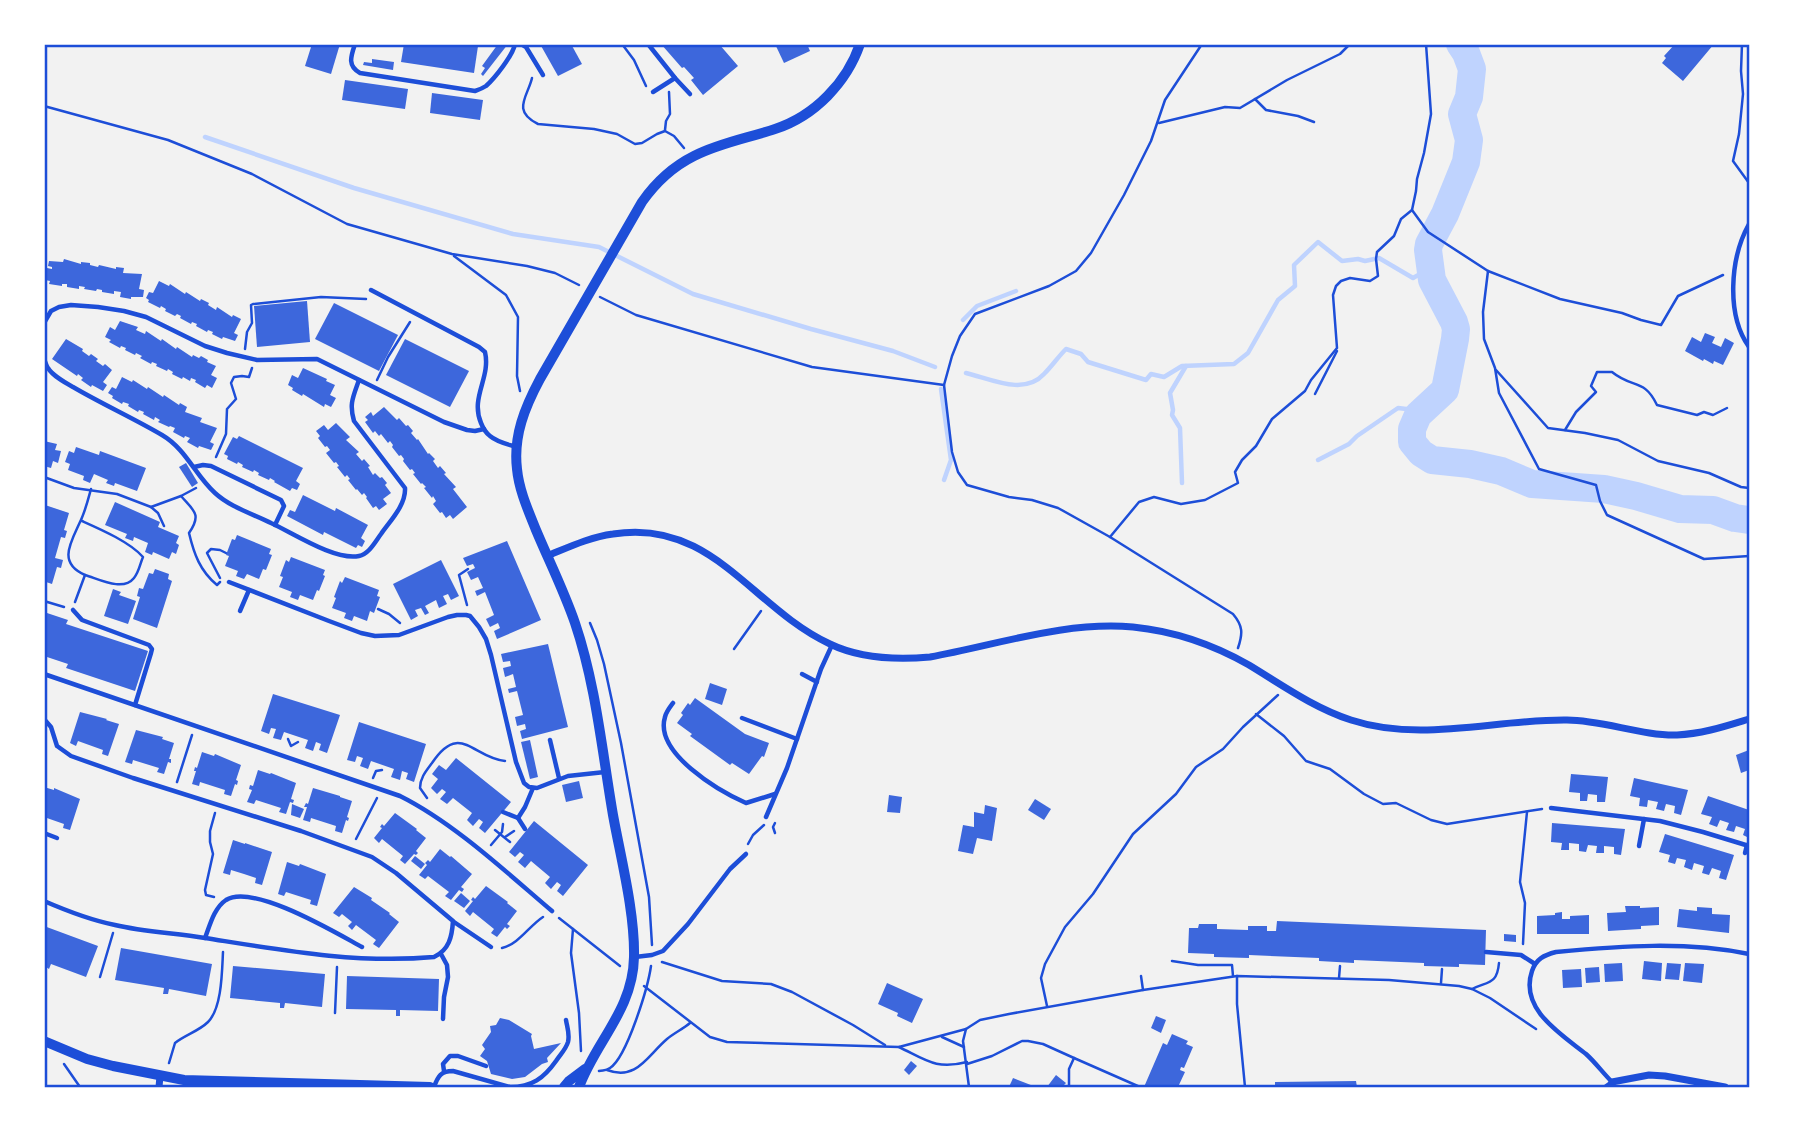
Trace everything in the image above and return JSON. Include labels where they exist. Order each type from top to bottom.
[{"type":"street","points":[[579,1087],[586,1069],[624,1004],[634,957],[632,920],[582,645],[523,496],[517,469],[516,447],[520,423],[540,379],[642,202],[661,178],[695,155],[779,128],[807,113],[837,85],[854,59],[860,44]]},
{"type":"street","points":[[547,556],[614,533],[670,537],[693,545],[717,559],[779,612],[815,637],[863,655],[906,659],[968,650],[1076,628],[1117,626],[1153,630],[1200,642],[1236,658],[1314,705],[1352,721],[1399,730],[1569,720],[1675,735],[1717,729],[1749,719]]},
{"type":"street","points":[[44,1041],[100,1063],[162,1080],[232,1084],[432,1087]]},
{"type":"street","points":[[564,1087],[586,1069]]},
{"type":"street","points":[[1608,1085],[1649,1075],[1725,1087]]},
{"type":"lane","points":[[355,44],[350,62],[353,69],[360,74],[475,91],[485,87],[518,44],[526,47],[543,75]]},
{"type":"lane","points":[[648,44],[690,94]]},
{"type":"lane","points":[[653,92],[675,78]]},
{"type":"lane","points":[[1749,224],[1735,270],[1734,303],[1738,327],[1749,347]]},
{"type":"lane","points":[[371,290],[485,352],[486,369],[477,412],[487,434],[495,440],[516,447]]},
{"type":"lane","points":[[44,323],[51,311],[71,305],[124,311],[146,317],[205,346],[244,357],[257,360],[317,359],[444,422],[467,430],[484,429]]},
{"type":"lane","points":[[44,358],[48,368],[64,382],[172,442],[216,495],[328,551],[354,557],[363,556],[376,541],[400,507],[405,488],[354,421],[351,402],[359,380]]},
{"type":"lane","points":[[194,467],[211,466],[281,500],[285,506],[275,524]]},
{"type":"lane","points":[[229,582],[375,636],[388,637],[448,617],[466,615],[475,621],[488,647],[522,780],[537,788],[576,775],[606,772]]},
{"type":"lane","points":[[240,611],[249,590]]},
{"type":"lane","points":[[73,610],[82,620],[149,645],[152,649],[135,705]]},
{"type":"lane","points":[[766,817],[832,645]]},
{"type":"lane","points":[[44,674],[400,796],[438,819],[552,911]]},
{"type":"lane","points":[[802,674],[817,682]]},
{"type":"lane","points":[[673,703],[665,717],[665,736],[687,765],[725,792],[746,803],[776,794]]},
{"type":"lane","points":[[742,718],[797,739]]},
{"type":"lane","points":[[44,719],[51,727],[57,746],[71,756],[352,849],[382,863],[453,921],[491,947]]},
{"type":"lane","points":[[550,740],[559,779]]},
{"type":"lane","points":[[518,818],[533,788]]},
{"type":"lane","points":[[1551,808],[1644,818],[1684,826],[1748,846],[1745,853]]},
{"type":"lane","points":[[503,812],[518,818],[525,829]]},
{"type":"lane","points":[[1639,846],[1644,818]]},
{"type":"lane","points":[[44,833],[57,838]]},
{"type":"lane","points":[[634,957],[652,956],[663,951],[688,924],[730,869],[746,854]]},
{"type":"lane","points":[[205,938],[222,902],[240,895],[269,902],[309,918],[362,947]]},
{"type":"lane","points":[[44,901],[116,926],[337,957],[386,960],[434,957],[441,954],[450,942],[453,921]]},
{"type":"lane","points":[[1608,1085],[1591,1058],[1559,1034],[1540,1014],[1533,1002],[1530,978],[1535,964],[1543,956],[1556,952],[1626,946],[1681,945],[1749,954]]},
{"type":"lane","points":[[1486,952],[1521,955],[1535,964]]},
{"type":"lane","points":[[441,954],[448,970],[443,1019]]},
{"type":"lane","points":[[432,1087],[444,1072],[453,1071],[510,1087],[535,1083],[550,1069],[566,1047],[569,1034],[566,1020]]},
{"type":"lane","points":[[444,1072],[443,1064],[450,1056],[458,1056],[486,1066]]},
{"type":"path","points":[[622,44],[639,72]]},
{"type":"path","points":[[1202,44],[1165,100],[1158,123],[1124,195],[1091,253],[1076,271],[1049,286],[975,314],[960,336],[944,384],[952,452],[958,472],[967,485],[1058,508],[1110,537],[1233,614],[1242,627],[1236,658]]},
{"type":"path","points":[[1158,123],[1225,107],[1240,108],[1278,85],[1340,54],[1350,44]]},
{"type":"path","points":[[1315,394],[1337,348],[1333,295],[1336,286],[1350,278],[1370,281],[1378,276],[1377,252],[1394,236],[1401,219],[1412,210],[1431,114],[1426,44]]},
{"type":"path","points":[[1742,44],[1743,94],[1733,161],[1749,183]]},
{"type":"path","points":[[533,58],[532,80],[523,100],[524,110],[530,120],[538,124],[617,134],[635,144],[665,131],[674,136],[684,148]]},
{"type":"path","points":[[665,131],[670,114],[668,82]]},
{"type":"path","points":[[1255,99],[1266,110],[1314,122]]},
{"type":"path","points":[[44,106],[168,140],[252,174],[347,224],[452,254],[555,273],[578,285]]},
{"type":"path","points":[[1412,210],[1428,232],[1488,271],[1560,299],[1661,325],[1678,296],[1735,270]]},
{"type":"path","points":[[452,254],[506,295],[519,317],[517,376],[521,393],[528,402]]},
{"type":"path","points":[[1488,271],[1483,312],[1484,339],[1499,393],[1539,469],[1596,485],[1607,515],[1704,559],[1749,556]]},
{"type":"path","points":[[244,357],[247,332],[252,323],[253,304],[321,297],[367,299],[371,290]]},
{"type":"path","points":[[601,297],[636,315],[812,366],[944,384]]},
{"type":"path","points":[[383,368],[414,313]]},
{"type":"path","points":[[1110,537],[1139,502],[1154,497],[1181,504],[1205,500],[1238,483],[1235,472],[1256,446],[1272,419],[1305,391],[1337,348]]},
{"type":"path","points":[[211,466],[226,434],[227,409],[236,399],[231,383],[234,377],[249,377],[252,365]]},
{"type":"path","points":[[1494,368],[1548,429],[1618,440],[1658,461],[1709,473],[1749,488]]},
{"type":"path","points":[[1565,430],[1576,412],[1596,392],[1591,386],[1597,372],[1612,372],[1622,380],[1645,387],[1657,405],[1697,415],[1704,412],[1713,415],[1727,408]]},
{"type":"path","points":[[44,477],[74,488],[117,494],[151,507],[158,513],[164,526]]},
{"type":"path","points":[[151,507],[206,483]]},
{"type":"path","points":[[81,521],[143,556],[138,573],[129,583],[121,585],[85,575],[71,565],[69,546],[81,521],[91,489]]},
{"type":"path","points":[[181,496],[196,513],[196,523],[190,533],[202,571],[217,585],[222,580]]},
{"type":"path","points":[[226,553],[215,549],[207,553],[222,580],[229,582]]},
{"type":"path","points":[[466,615],[467,602],[459,575],[468,569]]},
{"type":"path","points":[[44,601],[73,610],[85,575]]},
{"type":"path","points":[[378,609],[411,631]]},
{"type":"path","points":[[734,649],[761,611]]},
{"type":"path","points":[[1047,1006],[1041,978],[1045,964],[1065,927],[1093,894],[1133,834],[1175,794],[1196,767],[1223,749],[1285,688]]},
{"type":"path","points":[[1256,714],[1284,736],[1306,761],[1330,769],[1364,794],[1383,804],[1396,803],[1431,820],[1447,824],[1551,808]]},
{"type":"path","points":[[180,773],[191,734]]},
{"type":"path","points":[[288,739],[291,745],[298,742]]},
{"type":"path","points":[[438,819],[438,812],[422,792],[420,783],[436,756],[446,747],[462,743],[496,760],[516,762]]},
{"type":"path","points":[[375,771],[382,771]]},
{"type":"path","points":[[352,849],[376,799]]},
{"type":"path","points":[[211,808],[216,810],[210,831],[213,854],[205,890],[206,895],[214,896]]},
{"type":"path","points":[[1523,946],[1525,902],[1520,882],[1527,812]]},
{"type":"path","points":[[492,843],[500,833],[505,819]]},
{"type":"path","points":[[775,833],[773,827],[777,820]]},
{"type":"path","points":[[505,837],[519,829]]},
{"type":"path","points":[[495,830],[510,842]]},
{"type":"path","points":[[491,947],[503,948],[512,944],[534,923],[552,911],[595,946]]},
{"type":"path","points":[[100,977],[116,926]]},
{"type":"path","points":[[573,929],[571,953],[581,1040],[580,1057]]},
{"type":"path","points":[[162,1080],[175,1043],[206,1024],[214,1013],[219,999],[223,942]]},
{"type":"path","points":[[1472,989],[1490,983],[1496,977],[1500,953]]},
{"type":"path","points":[[335,1013],[337,957]]},
{"type":"path","points":[[652,960],[722,981],[771,984],[792,992],[888,1047]]},
{"type":"path","points":[[1172,961],[1198,965],[1232,965],[1244,1087]]},
{"type":"path","points":[[1339,978],[1340,965]]},
{"type":"path","points":[[1441,983],[1442,969]]},
{"type":"path","points":[[1141,975],[1143,990]]},
{"type":"path","points":[[672,1009],[710,1037],[727,1042],[899,1047],[966,1029],[981,1020],[1143,990],[1235,976],[1339,978],[1441,983],[1472,989],[1536,1029]]},
{"type":"path","points":[[607,1070],[622,1074],[637,1068],[667,1039],[691,1023]]},
{"type":"path","points":[[966,1029],[963,1041],[969,1087]]},
{"type":"path","points":[[940,1037],[964,1047]]},
{"type":"path","points":[[899,1047],[930,1063],[946,1067],[992,1056],[1022,1041],[1034,1041],[1140,1087]]},
{"type":"path","points":[[1069,1087],[1069,1069],[1074,1058]]},
{"type":"path","points":[[62,1061],[80,1087]]},
{"type":"building","points":[[312,44],[340,44],[331,74],[305,66]]},
{"type":"building","points":[[404,44],[478,46],[474,73],[401,62]]},
{"type":"building","points":[[498,44],[508,44],[483,76],[481,74],[485,68],[482,66]]},
{"type":"building","points":[[540,44],[571,44],[582,64],[558,76]]},
{"type":"building","points":[[661,44],[719,44],[738,66],[703,95],[691,80],[694,78]]},
{"type":"building","points":[[775,44],[807,44],[810,51],[784,63]]},
{"type":"building","points":[[1675,44],[1714,44],[1683,81],[1662,63],[1666,58],[1664,56]]},
{"type":"building","points":[[372,59],[394,62],[393,70],[363,65],[364,62],[372,63]]},
{"type":"building","points":[[345,80],[408,89],[405,109],[342,100]]},
{"type":"building","points":[[432,93],[483,100],[480,120],[430,113]]},
{"type":"building","points":[[64,259],[98,267],[124,268],[123,273],[142,274],[139,289],[144,290],[143,297],[131,299],[120,297],[121,292],[114,291],[114,294],[79,286],[79,289],[67,287],[67,284],[49,284],[50,281],[45,280],[47,268],[52,269],[48,266],[49,261],[63,262]]},
{"type":"building","points":[[159,281],[209,303],[208,305],[216,310],[217,307],[232,317],[233,315],[241,319],[234,333],[238,335],[235,341],[223,337],[222,339],[177,314],[175,316],[165,311],[161,306],[160,308],[148,302],[146,298],[149,292],[153,293]]},
{"type":"building","points":[[307,301],[310,342],[257,347],[254,306]]},
{"type":"building","points":[[334,303],[398,335],[379,371],[315,339]]},
{"type":"building","points":[[120,321],[138,327],[136,330],[145,334],[146,331],[161,341],[162,339],[192,357],[201,356],[208,360],[207,362],[216,366],[211,375],[217,378],[212,388],[207,385],[205,388],[191,378],[190,381],[183,377],[182,379],[168,369],[167,371],[152,362],[151,364],[140,358],[142,356],[109,342],[111,340],[105,337],[110,327],[115,330]]},
{"type":"building","points":[[1705,333],[1715,337],[1712,343],[1721,347],[1725,338],[1734,343],[1723,365],[1704,359],[1703,361],[1685,351],[1692,337],[1701,342]]},
{"type":"building","points":[[66,339],[112,370],[103,382],[107,385],[103,391],[92,385],[91,387],[81,380],[83,378],[78,374],[77,376],[52,359]]},
{"type":"building","points":[[405,339],[469,371],[450,407],[386,375]]},
{"type":"building","points":[[303,368],[335,385],[330,395],[336,398],[331,407],[325,404],[324,407],[303,394],[302,396],[288,385],[292,375],[298,378]]},
{"type":"building","points":[[122,377],[147,389],[148,387],[179,405],[180,403],[187,407],[185,412],[202,418],[200,422],[217,428],[210,442],[214,444],[211,450],[199,446],[198,448],[187,442],[190,438],[173,432],[175,428],[112,398],[108,393],[112,387],[116,389]]},
{"type":"building","points":[[384,407],[397,420],[399,418],[408,425],[413,431],[411,433],[435,459],[433,461],[438,468],[440,466],[456,487],[453,489],[467,507],[453,519],[450,515],[446,518],[440,513],[433,504],[436,501],[433,496],[432,498],[390,441],[388,443],[375,431],[373,433],[365,422],[368,420],[365,417],[371,412],[373,416]]},
{"type":"building","points":[[336,423],[350,437],[346,440],[359,452],[356,454],[362,461],[364,459],[370,466],[368,467],[373,475],[375,473],[382,477],[387,483],[385,485],[391,493],[383,499],[387,504],[379,510],[376,506],[373,508],[364,493],[362,495],[356,490],[347,475],[345,477],[336,462],[326,453],[330,450],[318,438],[320,436],[316,431],[324,425],[328,430]]},
{"type":"building","points":[[239,436],[303,468],[296,481],[300,484],[297,490],[292,488],[290,491],[270,478],[269,480],[254,470],[253,472],[242,467],[238,462],[237,464],[227,459],[228,456],[224,454],[233,437],[237,439]]},
{"type":"building","points":[[44,441],[57,444],[55,450],[61,451],[58,463],[53,461],[51,468],[44,466]]},
{"type":"building","points":[[76,447],[99,455],[100,451],[146,468],[137,491],[115,483],[114,486],[106,483],[108,480],[94,474],[90,483],[83,480],[84,476],[68,470],[70,464],[65,462],[69,451],[74,453]]},
{"type":"building","points":[[186,463],[198,483],[192,487],[179,467]]},
{"type":"building","points":[[303,495],[368,525],[361,538],[365,541],[362,547],[358,545],[356,548],[324,532],[323,535],[287,516],[290,510],[295,512]]},
{"type":"building","points":[[115,502],[160,522],[158,527],[179,536],[176,554],[172,552],[169,559],[153,552],[152,555],[145,552],[148,543],[134,537],[133,541],[125,538],[127,534],[105,525]]},
{"type":"building","points":[[45,505],[69,513],[64,530],[67,531],[65,538],[61,537],[55,558],[63,560],[61,568],[57,567],[52,584],[46,582],[44,588],[44,510]]},
{"type":"building","points":[[237,535],[271,549],[269,554],[272,555],[266,570],[263,569],[259,579],[247,574],[244,579],[236,576],[238,571],[225,566],[232,539],[235,540]]},
{"type":"building","points":[[507,541],[541,620],[497,639],[494,631],[500,628],[498,623],[490,627],[486,619],[494,615],[485,592],[477,596],[475,591],[483,588],[478,577],[471,580],[467,572],[475,568],[473,564],[467,566],[463,558]]},
{"type":"building","points":[[291,557],[325,570],[319,591],[317,590],[313,600],[300,595],[298,600],[290,597],[292,592],[279,587],[286,560],[289,562]]},
{"type":"building","points":[[441,560],[459,596],[451,600],[448,594],[443,596],[447,604],[439,608],[436,600],[425,606],[429,613],[425,615],[421,608],[415,610],[418,616],[411,620],[393,584]]},
{"type":"building","points":[[155,569],[169,574],[168,579],[172,581],[157,628],[133,619],[140,597],[137,596],[139,588],[143,589],[149,573],[153,574]]},
{"type":"building","points":[[345,577],[379,590],[377,596],[380,597],[374,613],[370,611],[367,621],[354,616],[352,621],[344,618],[346,613],[332,608],[340,581],[342,583]]},
{"type":"building","points":[[113,589],[121,592],[119,595],[136,601],[128,624],[104,616]]},
{"type":"building","points":[[44,612],[68,620],[66,624],[148,651],[135,691],[66,668],[68,664],[44,656]]},
{"type":"building","points":[[548,644],[568,727],[522,739],[520,731],[526,729],[525,724],[517,726],[515,717],[523,715],[517,691],[509,693],[508,689],[516,687],[513,674],[505,677],[503,668],[511,666],[510,661],[503,662],[501,654]]},
{"type":"building","points":[[710,683],[727,689],[722,705],[705,699]]},
{"type":"building","points":[[273,694],[340,715],[327,753],[319,750],[321,744],[316,742],[313,751],[305,748],[308,740],[284,732],[281,740],[273,738],[276,729],[271,728],[269,734],[261,731]]},
{"type":"building","points":[[695,698],[745,734],[769,743],[764,757],[762,756],[749,774],[732,763],[730,765],[690,736],[692,734],[677,723],[688,703],[690,705]]},
{"type":"building","points":[[80,712],[119,724],[108,756],[102,754],[103,750],[78,741],[76,746],[70,743]]},
{"type":"building","points":[[359,722],[426,744],[414,782],[406,779],[408,773],[402,771],[400,780],[391,777],[394,769],[371,761],[368,769],[360,766],[363,758],[357,756],[355,762],[347,760]]},
{"type":"building","points":[[136,730],[163,737],[162,739],[174,743],[169,759],[171,763],[168,762],[164,774],[157,772],[159,768],[133,760],[132,764],[125,762]]},
{"type":"building","points":[[530,740],[538,777],[530,779],[521,742]]},
{"type":"building","points":[[1749,750],[1749,770],[1741,773],[1736,755]]},
{"type":"building","points":[[202,752],[214,756],[215,754],[241,765],[237,785],[235,784],[231,796],[224,794],[225,790],[200,782],[199,786],[192,784],[195,767],[197,768]]},
{"type":"building","points":[[456,758],[511,802],[485,833],[479,828],[483,822],[479,819],[473,826],[467,820],[472,813],[453,798],[447,804],[440,799],[446,792],[442,789],[437,794],[431,788],[438,779],[432,774],[439,765],[446,770]]},
{"type":"building","points":[[258,770],[296,783],[291,799],[294,800],[293,803],[290,802],[286,814],[279,812],[281,808],[256,800],[254,804],[247,802],[252,790],[249,789],[250,785],[253,786]]},
{"type":"building","points":[[1571,774],[1608,777],[1605,802],[1597,802],[1597,795],[1588,794],[1587,801],[1580,801],[1580,793],[1569,792]]},
{"type":"building","points":[[1634,778],[1688,790],[1681,815],[1674,813],[1675,806],[1666,804],[1664,811],[1656,809],[1658,802],[1648,800],[1647,807],[1639,806],[1640,798],[1630,796]]},
{"type":"building","points":[[579,781],[583,798],[566,802],[562,785]]},
{"type":"building","points":[[44,787],[54,788],[80,799],[70,830],[63,828],[64,824],[44,817]]},
{"type":"building","points":[[313,788],[352,801],[347,817],[349,818],[342,833],[335,831],[336,826],[311,818],[310,822],[303,820],[307,807],[304,807],[308,804]]},
{"type":"building","points":[[889,795],[902,797],[900,813],[887,812]]},
{"type":"building","points":[[1708,796],[1749,810],[1749,838],[1743,835],[1745,829],[1736,826],[1734,832],[1726,830],[1729,823],[1720,820],[1717,827],[1709,824],[1712,817],[1701,814]]},
{"type":"building","points":[[1035,799],[1051,809],[1044,820],[1028,810]]},
{"type":"building","points":[[292,804],[304,809],[300,818],[291,815]]},
{"type":"building","points":[[985,805],[997,808],[992,841],[977,838],[973,854],[958,851],[963,825],[974,827],[974,812],[984,814]]},
{"type":"building","points":[[395,813],[426,838],[416,851],[418,853],[405,864],[400,860],[403,856],[382,839],[379,843],[374,838],[382,824],[384,826]]},
{"type":"building","points":[[534,821],[588,865],[563,896],[557,891],[561,885],[557,882],[551,889],[545,883],[550,877],[531,861],[525,868],[518,862],[524,855],[520,852],[515,857],[509,852]]},
{"type":"building","points":[[1552,823],[1625,829],[1621,855],[1614,854],[1614,847],[1604,846],[1604,853],[1596,853],[1597,846],[1588,845],[1586,852],[1579,851],[1579,844],[1569,843],[1569,850],[1561,850],[1562,843],[1551,842]]},
{"type":"building","points":[[1665,834],[1734,855],[1726,880],[1719,878],[1721,871],[1712,868],[1709,875],[1702,873],[1704,866],[1694,863],[1692,870],[1684,867],[1686,860],[1677,858],[1675,864],[1668,862],[1670,855],[1659,852]]},
{"type":"building","points":[[233,840],[272,852],[262,885],[255,883],[256,878],[231,870],[230,875],[223,873]]},
{"type":"building","points":[[440,849],[472,874],[461,887],[464,889],[462,892],[459,890],[451,900],[445,896],[449,892],[428,876],[425,879],[419,875],[427,865],[425,863],[428,860],[430,862]]},
{"type":"building","points":[[415,856],[425,864],[421,869],[411,861]]},
{"type":"building","points":[[287,862],[326,874],[317,906],[310,904],[311,900],[286,892],[284,896],[278,894]]},
{"type":"building","points":[[486,886],[517,911],[507,924],[510,926],[507,929],[505,927],[497,937],[491,933],[494,929],[473,912],[470,916],[465,911],[473,897],[475,899]]},
{"type":"building","points":[[354,887],[372,898],[371,900],[399,922],[379,948],[373,944],[376,940],[356,925],[352,930],[348,926],[352,922],[342,914],[339,917],[333,913]]},
{"type":"building","points":[[461,893],[470,901],[464,908],[454,901]]},
{"type":"building","points":[[1625,906],[1659,907],[1659,925],[1608,931],[1607,913],[1626,912]]},
{"type":"building","points":[[1697,907],[1712,908],[1712,914],[1730,915],[1729,933],[1677,927],[1679,909],[1697,911]]},
{"type":"building","points":[[1562,912],[1562,919],[1589,915],[1589,934],[1537,934],[1537,916]]},
{"type":"building","points":[[1277,921],[1486,930],[1485,965],[1424,966],[1424,963],[1354,960],[1354,963],[1319,961],[1319,958],[1249,955],[1249,958],[1214,957],[1214,954],[1188,953],[1189,928],[1198,928],[1199,924],[1217,924],[1217,929],[1248,930],[1248,926],[1267,926],[1267,931],[1276,931]]},
{"type":"building","points":[[44,926],[98,946],[86,977],[51,964],[49,969],[46,967]]},
{"type":"building","points":[[1504,934],[1516,935],[1516,942],[1504,941]]},
{"type":"building","points":[[121,948],[212,964],[206,996],[169,989],[168,994],[163,994],[164,988],[115,980]]},
{"type":"building","points":[[1644,961],[1662,963],[1661,981],[1642,979]]},
{"type":"building","points":[[1622,963],[1623,981],[1605,982],[1604,964]]},
{"type":"building","points":[[1667,963],[1681,964],[1679,980],[1665,979]]},
{"type":"building","points":[[1685,963],[1704,964],[1702,983],[1683,981]]},
{"type":"building","points":[[233,966],[325,974],[322,1007],[285,1003],[284,1008],[280,1008],[280,1003],[230,998]]},
{"type":"building","points":[[1599,967],[1600,982],[1586,983],[1585,968]]},
{"type":"building","points":[[1581,969],[1582,987],[1563,988],[1562,970]]},
{"type":"building","points":[[347,976],[439,979],[438,1011],[400,1010],[400,1016],[396,1016],[396,1010],[346,1009]]},
{"type":"building","points":[[887,983],[923,999],[912,1023],[878,1004]]},
{"type":"building","points":[[1156,1016],[1166,1020],[1161,1033],[1151,1028]]},
{"type":"building","points":[[500,1018],[509,1020],[532,1034],[534,1049],[561,1043],[547,1058],[548,1062],[525,1077],[512,1079],[491,1074],[487,1061],[480,1056],[485,1049],[482,1045],[491,1032],[490,1026],[496,1025]]},
{"type":"building","points":[[1172,1034],[1188,1041],[1186,1044],[1193,1047],[1184,1068],[1181,1067],[1180,1070],[1185,1072],[1178,1087],[1144,1087],[1163,1043],[1167,1045]]},
{"type":"building","points":[[911,1061],[917,1066],[909,1075],[904,1070]]},
{"type":"building","points":[[1056,1075],[1066,1083],[1062,1087],[1047,1087]]},
{"type":"building","points":[[1013,1078],[1036,1087],[1009,1087]]},
{"type":"building","points":[[1356,1081],[1357,1087],[1275,1087],[1275,1082]]},
{"type":"waterway","points":[[1460,44],[1472,69],[1469,97],[1462,114],[1469,140],[1466,162],[1428,250],[1432,280],[1454,322],[1455,339],[1445,390],[1418,415],[1412,429],[1412,442],[1421,453],[1432,460],[1501,471],[1532,484],[1604,489],[1680,509],[1713,510],[1749,520]]},
{"type":"waterway","points":[[205,137],[354,188],[513,234],[599,247],[693,294],[893,351],[935,367]]},
{"type":"waterway","points":[[966,373],[1007,384],[1027,384],[1044,374],[1066,349],[1081,354],[1088,362],[1146,380],[1151,374],[1164,377],[1182,366],[1234,364],[1248,353],[1278,300],[1295,286],[1294,265],[1318,242],[1342,261],[1379,258],[1413,278],[1429,269]]},
{"type":"waterway","points":[[963,320],[977,306],[1016,291]]},
{"type":"waterway","points":[[1182,483],[1180,428],[1172,415],[1170,393],[1186,366]]},
{"type":"waterway","points":[[941,389],[951,460],[944,480]]},
{"type":"waterway","points":[[1318,460],[1349,444],[1398,408],[1423,411]]}]
